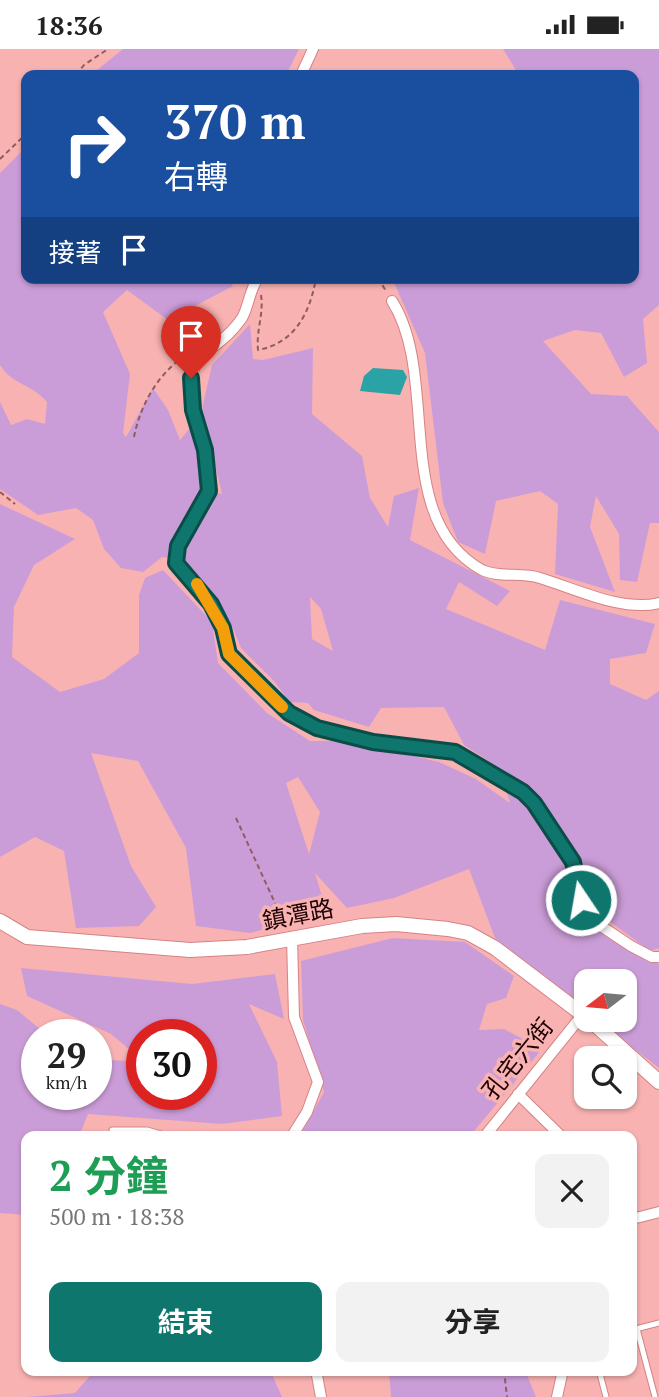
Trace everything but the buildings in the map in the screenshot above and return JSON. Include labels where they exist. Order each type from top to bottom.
[{"type":"street","points":[[303,70],[313,49]]},
{"type":"street","points":[[259,284],[250,290],[243,316],[198,358],[191,378],[193,410],[205,450],[209,491],[178,546],[176,563],[211,604],[223,628],[229,654],[289,713],[302,721],[373,742],[455,752],[523,792],[534,803],[573,862],[581,900],[598,923],[631,947],[652,957],[659,957]]},
{"type":"street","points":[[392,301],[401,316],[411,350],[426,475],[435,520],[458,552],[485,571],[535,576],[589,594],[643,606],[659,603]]},
{"type":"street","name":"鎮潭路","points":[[0,922],[27,937],[108,946],[201,950],[247,947],[292,937],[396,924],[468,933],[495,948],[574,1008]]},
{"type":"street","points":[[292,937],[294,1017],[318,1082],[307,1112],[295,1131]]},
{"type":"street","name":"孔宅六街","points":[[489,1131],[574,1031]]},
{"type":"street","name":"孔宅六街","points":[[604,1033],[659,1082]]},
{"type":"street","points":[[518,1094],[556,1131]]},
{"type":"street","points":[[637,1218],[659,1212]]},
{"type":"street","points":[[317,1376],[321,1397]]},
{"type":"street","points":[[557,1397],[562,1376]]},
{"type":"lane","points":[[112,1130],[153,1131]]},
{"type":"lane","points":[[637,1328],[659,1323]]},
{"type":"lane","points":[[637,1336],[655,1397]]},
{"type":"lane","points":[[601,1376],[606,1397]]},
{"type":"path","points":[[80,70],[108,49]]},
{"type":"path","points":[[0,159],[21,139]]},
{"type":"path","points":[[259,284],[264,311],[256,334],[258,350],[277,346],[293,334],[312,299],[315,284]]},
{"type":"path","points":[[382,284],[392,301]]},
{"type":"path","points":[[134,437],[138,417],[153,388],[173,362],[194,351]]},
{"type":"path","points":[[0,492],[15,504]]},
{"type":"path","points":[[236,818],[292,937]]},
{"type":"path","points":[[505,1376],[507,1397]]},
{"type":"shaded area","points":[[123,49],[299,49],[288,70],[97,70]]},
{"type":"shaded area","points":[[503,49],[659,49],[659,305],[643,319],[647,363],[624,377],[601,333],[575,330],[543,341],[591,394],[627,396],[659,432],[659,523],[650,523],[637,582],[620,580],[619,534],[596,496],[590,527],[615,592],[555,574],[558,504],[540,491],[496,501],[485,554],[458,542],[443,503],[425,353],[395,284],[639,284],[639,70],[516,70]]},
{"type":"shaded area","points":[[21,152],[21,284],[233,286],[168,320],[127,290],[103,312],[130,374],[123,433],[126,437],[153,388],[168,410],[180,440],[191,427],[206,431],[200,436],[209,491],[222,494],[202,409],[212,365],[250,324],[253,359],[263,360],[313,348],[312,414],[362,456],[370,498],[388,527],[394,496],[419,488],[410,540],[510,591],[497,606],[459,582],[446,609],[545,650],[560,600],[655,624],[646,653],[610,659],[610,684],[646,700],[659,691],[659,948],[650,951],[590,907],[580,866],[526,785],[464,745],[444,707],[381,708],[369,727],[314,710],[308,703],[289,702],[275,682],[241,648],[231,624],[193,569],[182,560],[162,557],[143,572],[121,568],[104,549],[93,520],[76,508],[38,515],[0,489],[0,402],[11,425],[27,419],[45,424],[47,402],[35,391],[10,377],[0,365],[0,173]],"holes":[[[310,597],[321,609],[333,651],[312,639]]]},
{"type":"shaded area","points":[[0,504],[75,539],[34,565],[14,607],[12,657],[60,692],[104,679],[139,653],[139,595],[145,578],[163,570],[212,622],[218,663],[267,713],[310,741],[350,741],[439,762],[476,779],[510,803],[506,790],[525,801],[566,864],[576,905],[614,941],[659,964],[659,1068],[637,1051],[637,1046],[631,1046],[614,1033],[637,1033],[637,969],[574,969],[574,1002],[495,938],[469,869],[394,898],[347,908],[315,873],[327,913],[250,933],[196,926],[186,848],[138,761],[91,753],[131,866],[156,907],[139,926],[76,928],[64,851],[35,837],[0,857]],"holes":[[[298,777],[320,812],[309,854],[286,783]]]},
{"type":"shaded area","points":[[393,938],[465,942],[514,976],[506,998],[487,1004],[479,1030],[504,1029],[542,1049],[474,1131],[303,1131],[324,1092],[303,1020],[301,961]]},
{"type":"shaded area","points":[[21,968],[192,984],[275,974],[284,1019],[249,1004],[277,1062],[282,1116],[222,1124],[88,1114],[81,1131],[21,1131],[21,1215],[0,1213],[0,1004],[17,1010],[28,1019],[21,1019],[21,1110],[112,1110],[112,1060],[126,1061],[126,1110],[217,1110],[217,1019],[126,1019],[126,1047],[112,1035],[112,1019],[78,1019],[27,996]]},
{"type":"shaded area","points":[[90,1376],[273,1376],[282,1397],[27,1397],[75,1393]]},
{"type":"shaded area","points":[[389,1376],[527,1376],[536,1397],[391,1397]]},
{"type":"water","points":[[373,368],[403,370],[407,377],[400,395],[360,391],[364,376]]},
{"type":"slow traffic","points":[[197,584],[223,628],[229,654],[282,707]]},
{"type":"route","points":[[191,378],[193,410],[209,471],[209,491],[178,546],[176,563],[211,604],[223,628],[229,654],[289,713],[302,721],[317,728],[334,730],[373,742],[455,752],[484,772],[523,792],[534,803],[556,841],[573,862],[574,878],[581,900]]}]
